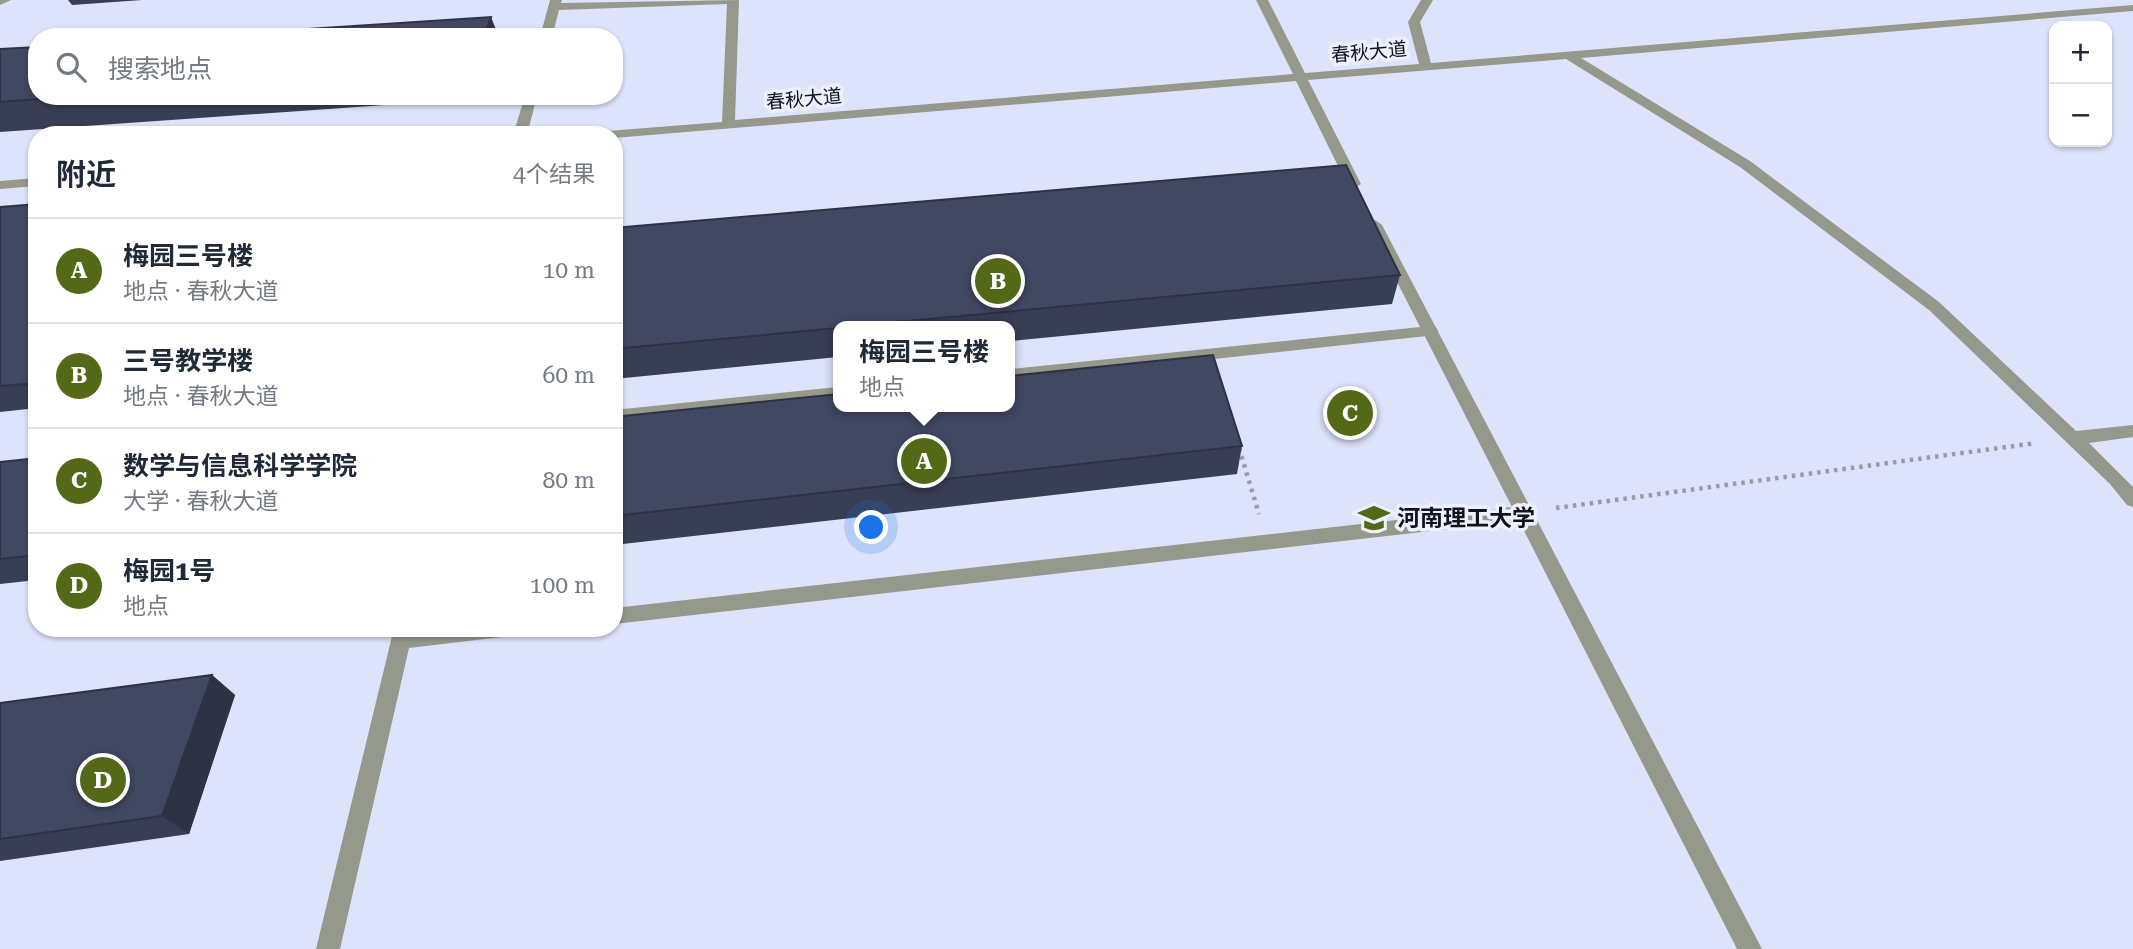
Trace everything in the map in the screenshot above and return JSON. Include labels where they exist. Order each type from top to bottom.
[{"type":"street","points":[[0,2],[5,0]]},
{"type":"street","points":[[548,28],[555,4],[733,0],[728,125]]},
{"type":"street","points":[[1262,0],[1299,78],[1750,949]]},
{"type":"street","points":[[1426,67],[1414,22],[1427,0]]},
{"type":"street","name":"春秋大道","points":[[623,134],[2133,8]]},
{"type":"street","points":[[1568,55],[1745,164],[1923,298],[2116,479],[2133,500]]},
{"type":"street","points":[[523,126],[528,105]]},
{"type":"street","points":[[0,185],[28,183]]},
{"type":"street","points":[[1015,374],[1430,331]]},
{"type":"street","points":[[623,415],[833,394]]},
{"type":"street","points":[[2073,438],[2133,431]]},
{"type":"street","points":[[623,615],[1524,513]]},
{"type":"street","points":[[328,949],[402,637]]},
{"type":"path","points":[[1524,513],[2073,438]]},
{"type":"path","points":[[1237,442],[1268,542]]},
{"type":"shaded area","name":"河南理工大学","points":[[0,0],[2133,0],[2133,949],[0,949]]},
{"type":"building","points":[[491,17],[487,28],[324,28]]},
{"type":"building","points":[[28,47],[28,100],[0,102],[0,49]]},
{"type":"building","points":[[1346,165],[1400,275],[908,321],[833,321],[833,328],[623,348],[623,227]]},
{"type":"building","points":[[28,205],[28,384],[0,386],[0,207]]},
{"type":"building","points":[[1213,355],[1242,446],[623,515],[623,416],[833,395],[833,412],[1015,412],[1015,375]]},
{"type":"building","points":[[28,459],[28,556],[0,559],[0,462]]},
{"type":"building","points":[[212,675],[162,816],[0,839],[0,703]]},
{"type":"place","name":"三号教学楼","points":[[998,281]]},
{"type":"place","name":"数学与信息科学学院","points":[[1350,413]]},
{"type":"place","name":"梅园三号楼","points":[[924,461]]},
{"type":"place","name":"河南理工大学","points":[[1374,518]]},
{"type":"place","name":"梅园1号","points":[[103,780]]}]
